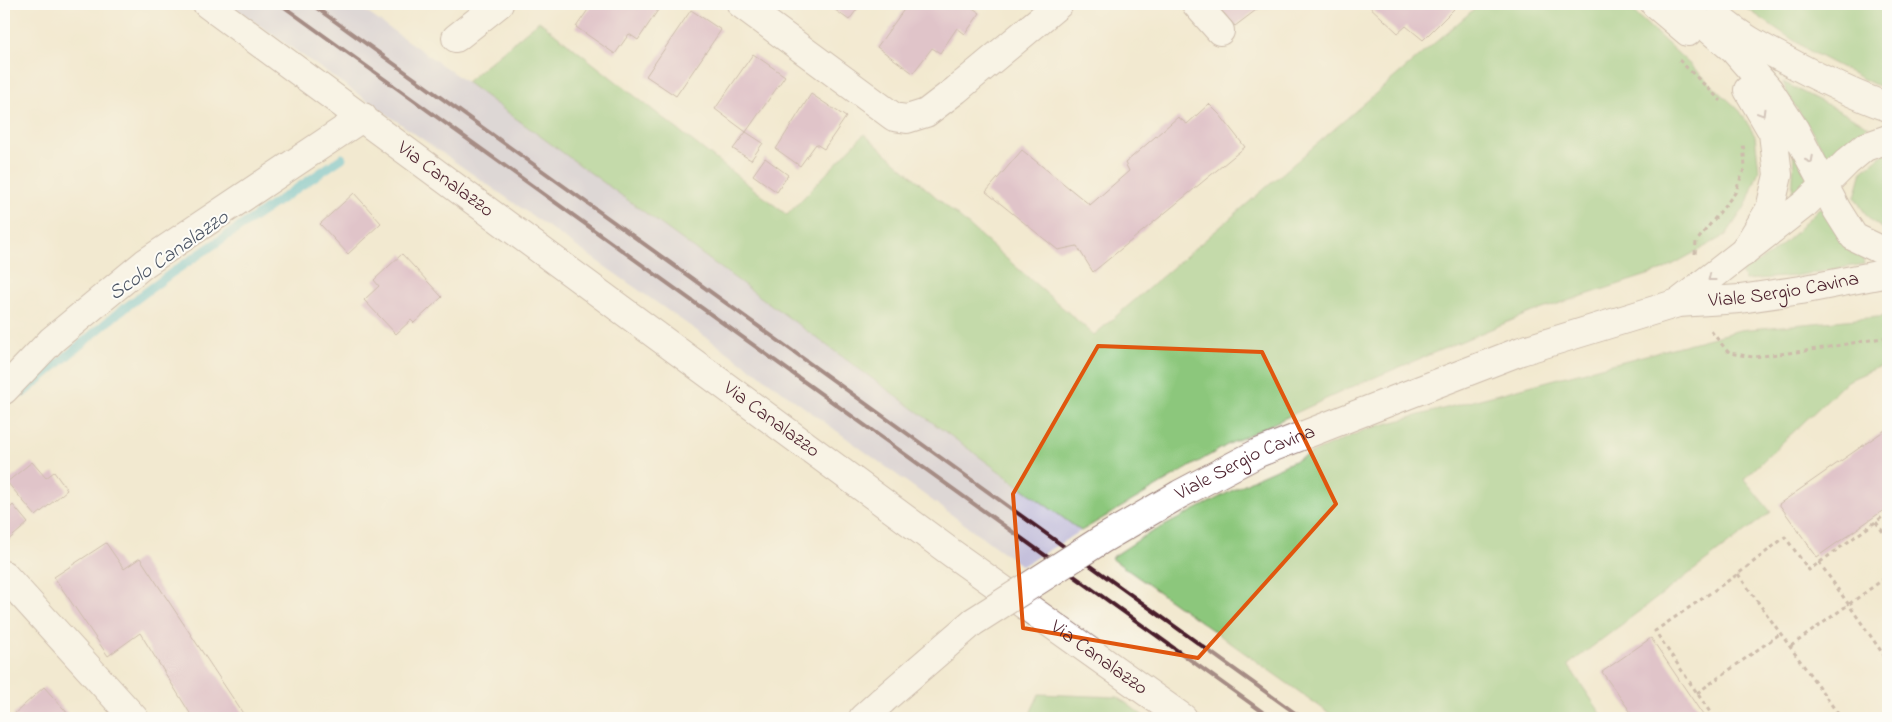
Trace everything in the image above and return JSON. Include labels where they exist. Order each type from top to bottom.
[{"type":"street","name":"Via Canalazzo","points":[[207,4],[953,554],[1182,718]]},
{"type":"street","points":[[741,4],[894,117],[907,119],[926,113],[941,102],[1060,4]]},
{"type":"street","points":[[1196,4],[1220,30]]},
{"type":"street","points":[[1655,4],[1744,84],[1773,132],[1778,175],[1770,209],[1743,253]]},
{"type":"street","points":[[1679,4],[1734,50],[1769,90],[1795,130],[1823,185]]},
{"type":"street","points":[[1703,4],[1781,68],[1809,87],[1888,124]]},
{"type":"street","points":[[456,38],[484,7]]},
{"type":"street","points":[[1730,27],[1827,82],[1888,108]]},
{"type":"street","points":[[4,390],[52,340],[145,263],[364,118]]},
{"type":"street","name":"Viale Sergio Cavina","points":[[1678,302],[1806,202],[1865,147],[1888,139]]},
{"type":"street","name":"Viale Sergio Cavina","points":[[1823,185],[1854,237],[1879,249],[1888,250]]},
{"type":"street","name":"Viale Sergio Cavina","points":[[863,718],[973,622],[1101,540],[1180,494],[1258,453],[1521,352],[1678,302],[1740,299],[1792,292],[1888,273]]},
{"type":"street","points":[[4,575],[134,718]]},
{"type":"path","points":[[1675,56],[1723,104]]},
{"type":"path","points":[[1695,257],[1696,242],[1735,193],[1744,167],[1743,142]]},
{"type":"path","points":[[1711,330],[1729,353],[1753,357],[1805,351],[1888,337]]},
{"type":"path","points":[[1714,718],[1655,631],[1738,574],[1785,537],[1809,570],[1888,513]]},
{"type":"path","points":[[1876,522],[1888,539]]},
{"type":"path","points":[[1819,562],[1888,661]]},
{"type":"path","points":[[1738,574],[1841,718]]},
{"type":"path","points":[[1790,646],[1888,576]]},
{"type":"path","points":[[1697,693],[1781,633]]},
{"type":"path","points":[[1881,718],[1888,713]]},
{"type":"highlighted area","points":[[1098,346],[1262,352],[1336,504],[1198,658],[1023,628],[1013,494]]},
{"type":"shaded area","points":[[229,4],[355,4],[466,82],[1081,531],[1022,566],[753,370]]},
{"type":"green space","points":[[1480,4],[1625,4],[1740,111],[1755,136],[1759,170],[1746,205],[1726,235],[1663,270],[1527,314],[1354,386],[1227,445],[1081,531],[466,82],[539,21],[787,215],[864,134],[1094,335]]},
{"type":"green space","points":[[1740,4],[1888,4],[1888,89],[1871,83],[1808,50]]},
{"type":"green space","points":[[1783,82],[1869,126],[1845,142],[1835,157],[1826,153],[1788,95]]},
{"type":"green space","points":[[1794,149],[1810,184],[1792,203]]},
{"type":"green space","points":[[1885,153],[1888,153],[1888,230],[1877,225],[1865,213],[1855,197],[1862,171]]},
{"type":"green space","points":[[1819,208],[1827,210],[1862,254],[1864,264],[1795,276],[1745,280],[1741,272],[1770,255]]},
{"type":"green space","points":[[1888,316],[1888,363],[1847,381],[1744,479],[1771,512],[1568,665],[1604,718],[1336,718],[1111,558],[1143,537],[1260,476],[1367,429],[1740,330]]},
{"type":"green space","points":[[1039,694],[1118,697],[1146,718],[1028,718]]},
{"type":"building","points":[[592,4],[662,4],[638,40],[629,34],[615,54],[576,27]]},
{"type":"building","points":[[827,4],[861,4],[849,20]]},
{"type":"building","points":[[908,4],[967,4],[980,13],[965,34],[957,28],[940,53],[932,48],[913,73],[877,47]]},
{"type":"building","points":[[1216,4],[1264,4],[1235,26]]},
{"type":"building","points":[[1367,4],[1448,4],[1454,9],[1423,40],[1406,26],[1398,33]]},
{"type":"building","points":[[691,10],[721,30],[676,96],[646,76]]},
{"type":"building","points":[[753,54],[785,76],[746,132],[715,109]]},
{"type":"building","points":[[811,94],[846,117],[824,149],[816,144],[800,166],[776,149]]},
{"type":"building","points":[[1209,104],[1245,147],[1093,272],[1077,246],[1058,250],[986,192],[1022,150],[1090,205],[1129,171],[1125,163],[1178,117],[1187,124]]},
{"type":"building","points":[[746,132],[763,143],[751,160],[733,149]]},
{"type":"building","points":[[765,158],[788,175],[777,192],[753,175]]},
{"type":"building","points":[[354,193],[381,223],[348,254],[320,224]]},
{"type":"building","points":[[402,254],[442,297],[414,323],[411,320],[396,334],[364,300],[379,286],[374,280]]},
{"type":"building","points":[[1888,428],[1888,507],[1817,557],[1779,504]]},
{"type":"building","points":[[32,462],[46,478],[54,472],[67,490],[36,516],[7,482]]},
{"type":"building","points":[[13,505],[28,523],[6,542],[4,540],[4,515]]},
{"type":"building","points":[[106,543],[124,569],[140,558],[246,718],[193,718],[140,633],[108,656],[54,577]]},
{"type":"building","points":[[1651,638],[1705,718],[1635,718],[1602,672]]},
{"type":"building","points":[[44,687],[72,718],[16,718],[13,715]]},
{"type":"waterway","name":"Scolo Canalazzo","points":[[23,393],[118,313],[173,272],[342,158]]},
{"type":"railway","points":[[280,4],[1271,718]]},
{"type":"railway","points":[[311,4],[1302,718]]}]
